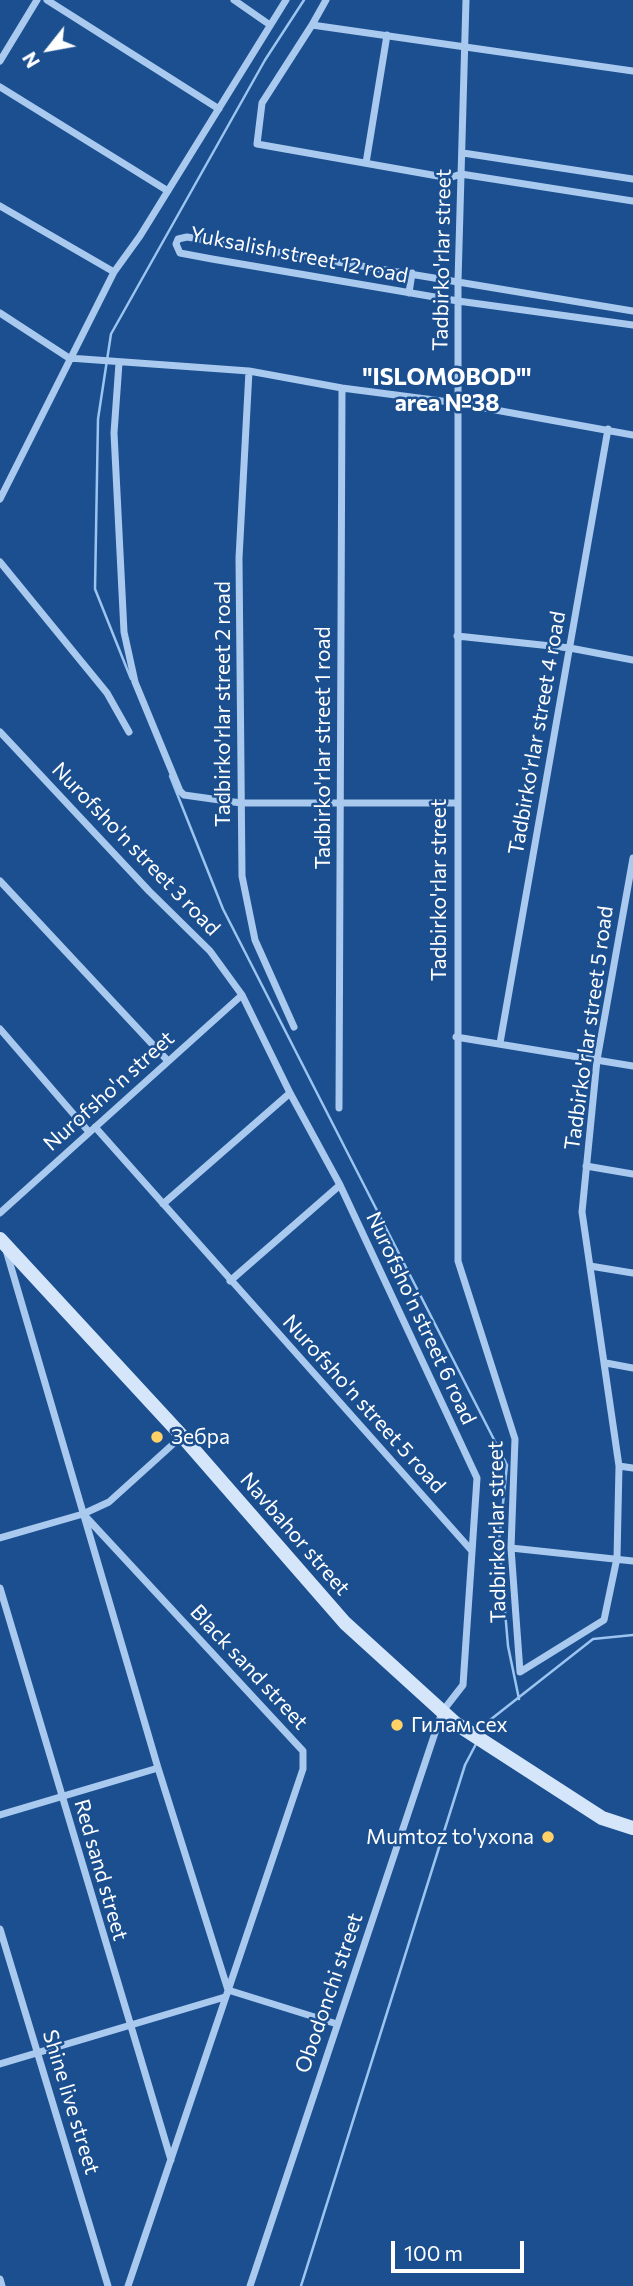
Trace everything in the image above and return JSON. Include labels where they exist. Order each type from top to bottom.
[{"type":"main road","name":"Navbahor street","points":[[2,1241],[181,1436],[345,1623],[455,1723],[602,1818],[633,1828]]},
{"type":"street","points":[[0,61],[37,0]]},
{"type":"street","points":[[47,0],[219,109]]},
{"type":"street","points":[[234,0],[270,25]]},
{"type":"street","points":[[0,499],[114,272],[168,191],[286,0]]},
{"type":"street","points":[[327,0],[262,103],[257,144],[449,178],[461,174],[633,201]]},
{"type":"street","name":"Tadbirko'rlar street","points":[[466,0],[457,403],[457,1261],[515,1439],[511,1548],[520,1672],[604,1620]]},
{"type":"street","points":[[312,25],[633,71]]},
{"type":"street","points":[[366,163],[387,36]]},
{"type":"street","points":[[0,87],[168,191]]},
{"type":"street","points":[[463,153],[633,179]]},
{"type":"street","points":[[0,206],[114,272]]},
{"type":"street","name":"Yuksalish street 12 road","points":[[633,311],[184,237],[176,244],[180,253],[201,257],[458,302],[633,325]]},
{"type":"street","points":[[409,293],[412,273]]},
{"type":"street","points":[[0,313],[69,358],[249,372],[342,388],[457,403],[633,435]]},
{"type":"street","points":[[119,363],[114,433],[124,632],[135,682],[180,791],[184,795],[241,803],[456,803]]},
{"type":"street","name":"Tadbirko'rlar street 2 road","points":[[249,372],[239,558],[242,876],[255,940],[294,1027]]},
{"type":"street","name":"Tadbirko'rlar street 1 road","points":[[339,1108],[342,388]]},
{"type":"street","name":"Tadbirko'rlar street 4 road","points":[[500,1043],[608,429]]},
{"type":"street","points":[[0,562],[107,692],[129,732]]},
{"type":"street","points":[[457,636],[570,648],[633,660]]},
{"type":"street","name":"Nurofsho'n street 3 road","points":[[0,732],[149,891],[211,951],[242,995]]},
{"type":"street","name":"Tadbirko'rlar street 5 road","points":[[604,1620],[617,1558],[620,1466],[582,1212],[597,1060],[633,858]]},
{"type":"street","points":[[0,881],[168,1061]]},
{"type":"street","name":"Nurofsho'n street","points":[[0,1213],[242,995]]},
{"type":"street","name":"Nurofsho'n street 6 road","points":[[242,995],[290,1093],[340,1185],[477,1478],[463,1685],[442,1712]]},
{"type":"street","name":"Nurofsho'n street 5 road","points":[[0,1029],[163,1204],[472,1551]]},
{"type":"street","points":[[456,1037],[633,1066]]},
{"type":"street","points":[[163,1204],[290,1093]]},
{"type":"street","points":[[586,1166],[633,1174]]},
{"type":"street","points":[[230,1281],[340,1185]]},
{"type":"street","name":"Black sand street","points":[[2,1241],[227,1993]]},
{"type":"street","points":[[590,1266],[633,1273]]},
{"type":"street","points":[[606,1363],[633,1368]]},
{"type":"street","points":[[0,1538],[83,1514],[109,1502],[181,1436]]},
{"type":"street","points":[[620,1466],[633,1468]]},
{"type":"street","name":"Black sand street","points":[[83,1514],[303,1751],[303,1769],[128,2286]]},
{"type":"street","points":[[511,1548],[633,1561]]},
{"type":"street","name":"Red sand street","points":[[0,1588],[171,2160]]},
{"type":"street","name":"Obodonchi street","points":[[250,2286],[442,1712]]},
{"type":"street","points":[[0,1815],[158,1768]]},
{"type":"street","name":"Shine live street","points":[[0,1929],[108,2286]]},
{"type":"street","points":[[0,2064],[129,2026],[227,1993],[337,2024]]},
{"type":"street","points":[[0,2279],[2,2286]]},
{"type":"waterway","points":[[131,679],[95,589],[98,419],[111,334],[265,60],[304,0]]},
{"type":"waterway","points":[[170,776],[223,909],[507,1465],[499,1541],[508,1646],[519,1699]]},
{"type":"waterway","points":[[481,1735],[490,1720],[593,1639],[633,1635]]},
{"type":"waterway","points":[[301,2286],[465,1765],[476,1744]]},
{"type":"place","name":"Зебра","points":[[157,1437]]},
{"type":"place","name":"Гилам сех","points":[[397,1725]]},
{"type":"place","name":"Mumtoz to'yxona","points":[[548,1837]]},
{"type":"district","name":"\"ISLOMOBOD\"' area №38","points":[[447,390]]}]
